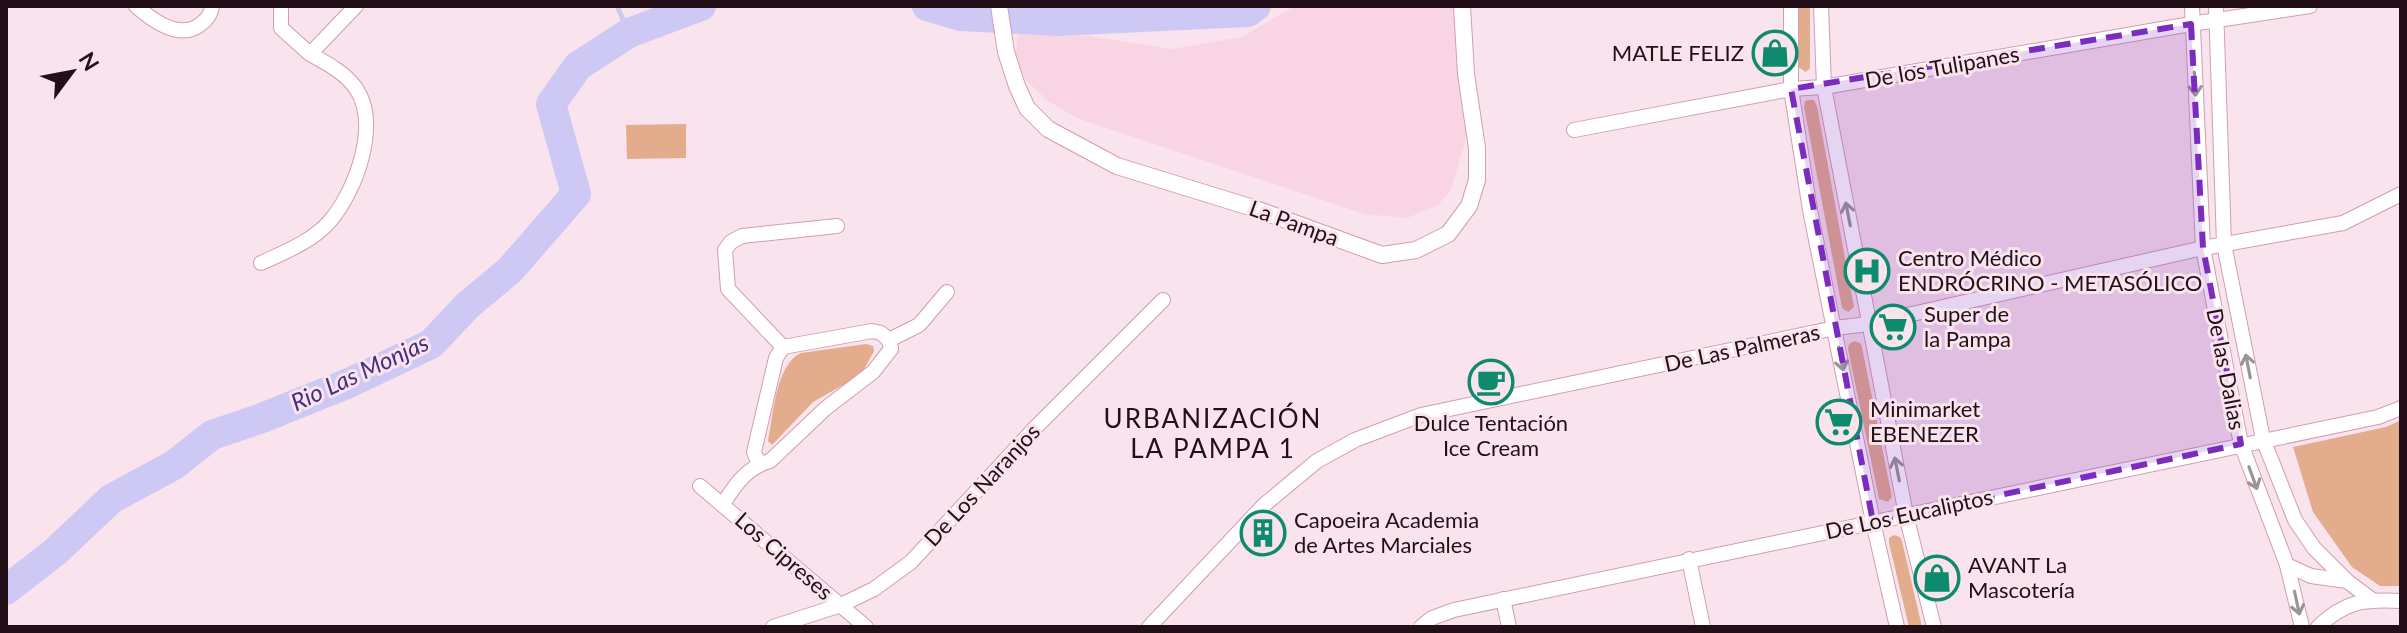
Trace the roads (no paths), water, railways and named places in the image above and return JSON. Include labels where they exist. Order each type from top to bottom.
[{"type":"street","points":[[136,6],[157,22],[182,31],[204,22],[212,6]]},
{"type":"street","points":[[261,263],[304,243],[330,221],[353,184],[366,140],[364,111],[356,88],[335,68],[310,54],[281,28],[281,6]]},
{"type":"street","points":[[310,54],[356,6]]},
{"type":"street","name":"La Pampa","points":[[999,6],[1006,52],[1017,86],[1027,108],[1048,129],[1117,166],[1253,208],[1382,255],[1416,250],[1448,234],[1469,206],[1477,180],[1477,148],[1466,74],[1462,6]]},
{"type":"street","points":[[1791,6],[1791,89],[1810,210],[1897,627]]},
{"type":"street","points":[[1821,6],[1824,87],[1906,515],[1934,627]]},
{"type":"street","name":"De las Dalias","points":[[2192,6],[2203,248],[2241,444],[2287,565],[2302,627]]},
{"type":"street","name":"De los Tulipanes","points":[[1574,130],[1791,89],[1824,87],[2191,24],[2216,13],[2310,6]]},
{"type":"street","name":"De las Dalias","points":[[2216,13],[2224,244],[2263,439],[2295,520],[2314,548],[2347,581],[2371,599]]},
{"type":"street","name":"De Las Palmeras","points":[[1149,627],[1264,505],[1317,461],[1355,440],[1421,415],[1835,328],[1868,324],[2203,248],[2343,223],[2401,194]]},
{"type":"street","points":[[783,347],[728,289],[725,250],[742,236],[837,226]]},
{"type":"street","points":[[889,340],[919,325],[947,292]]},
{"type":"street","name":"De Los Naranjos","points":[[773,627],[841,605],[874,589],[911,562],[1033,430],[1163,300]]},
{"type":"street","points":[[723,504],[738,481],[759,464],[770,461],[826,408],[873,372],[891,349],[889,340],[881,333],[872,331],[783,347],[776,358],[754,452],[759,464]]},
{"type":"street","name":"De Los Eucaliptos","points":[[1421,627],[1442,613],[1503,599],[2378,417],[2401,408]]},
{"type":"street","name":"Los Cipreses","points":[[700,486],[866,627]]},
{"type":"street","points":[[1689,559],[1703,627]]},
{"type":"street","points":[[2287,565],[2311,576],[2347,581]]},
{"type":"street","points":[[1503,599],[1509,627]]},
{"type":"street","points":[[2318,627],[2348,605],[2371,599],[2401,601]]},
{"type":"waterway","points":[[617,6],[629,33]]},
{"type":"waterway","name":"Rio Las Monjas","points":[[6,590],[55,552],[111,499],[174,465],[212,435],[349,383],[431,344],[468,305],[510,270],[576,194],[551,104],[578,66],[629,33],[701,6]]},
{"type":"waterway","name":"Rio Las Monjas","points":[[927,6],[961,16],[1058,21],[1248,12],[1256,6]]},
{"type":"place","name":"MATLE FELIZ","points":[[1775,53]]},
{"type":"place","name":"Centro Médico ENDRÓCRINO - METASÓLICO","points":[[1867,271]]},
{"type":"place","name":"Super de la Pampa","points":[[1893,327]]},
{"type":"place","name":"Dulce Tentación Ice Cream","points":[[1491,382]]},
{"type":"place","name":"Minimarket EBENEZER","points":[[1839,422]]},
{"type":"place","name":"Capoeira Academia de Artes Marciales","points":[[1263,533]]},
{"type":"place","name":"AVANT La Mascotería","points":[[1937,578]]},
{"type":"district","name":"URBANIZACIÓN LA PAMPA 1","points":[[1213,434]]}]
